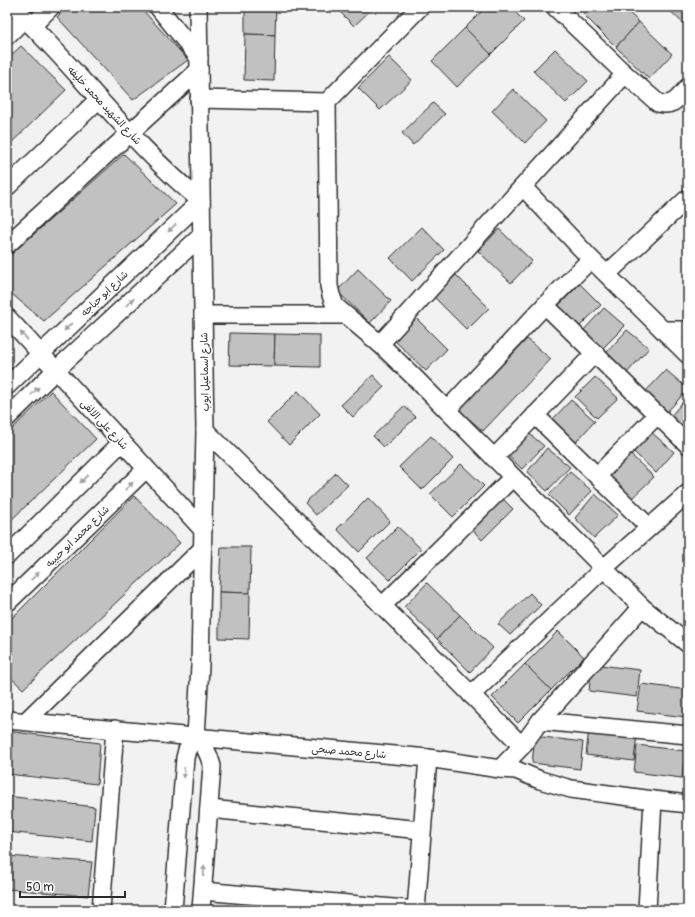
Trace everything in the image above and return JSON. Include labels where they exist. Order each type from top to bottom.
[{"type":"street","points":[[7,36],[23,17],[51,7]]},
{"type":"street","points":[[7,245],[130,133],[199,64],[158,7]]},
{"type":"street","name":"شارع اسماعيل ايوب","points":[[196,737],[200,666],[206,430],[198,7]]},
{"type":"street","points":[[420,7],[327,102],[329,286],[334,306],[380,344],[413,376],[642,608],[688,644]]},
{"type":"street","points":[[565,10],[625,74],[658,103],[664,105],[670,104],[685,96]]},
{"type":"street","name":"شارع الشهيد محمد خليفه","points":[[23,17],[130,133],[185,188],[201,201]]},
{"type":"street","points":[[380,344],[625,74]]},
{"type":"street","points":[[7,187],[99,99]]},
{"type":"street","points":[[199,99],[327,102]]},
{"type":"street","points":[[523,187],[591,258],[688,355]]},
{"type":"street","points":[[607,274],[688,198]]},
{"type":"street","name":"شارع ابو حباجه","points":[[7,386],[201,201]]},
{"type":"street","points":[[7,418],[56,370],[202,235]]},
{"type":"street","points":[[446,410],[591,258]]},
{"type":"street","points":[[545,305],[688,445]]},
{"type":"street","points":[[203,315],[344,315]]},
{"type":"street","name":"شارع على الالفى","points":[[7,317],[203,530]]},
{"type":"street","points":[[663,330],[688,330]]},
{"type":"street","points":[[494,458],[595,353]]},
{"type":"street","points":[[535,415],[649,527]]},
{"type":"street","points":[[597,476],[657,415]]},
{"type":"street","points":[[206,430],[522,746]]},
{"type":"street","points":[[7,556],[122,442]]},
{"type":"street","name":"شارع محمد ابو حبيبه","points":[[7,603],[146,469]]},
{"type":"street","points":[[382,606],[513,477]]},
{"type":"street","points":[[471,695],[603,569],[688,493]]},
{"type":"street","points":[[26,721],[203,548]]},
{"type":"street","points":[[500,769],[522,746],[540,721],[642,608]]},
{"type":"street","name":"شارع محمد صبحى","points":[[7,720],[428,758],[516,770],[540,780],[571,789],[688,804]]},
{"type":"street","points":[[540,721],[688,735]]},
{"type":"street","points":[[101,910],[115,729]]},
{"type":"street","points":[[173,910],[185,758],[187,750],[196,737],[207,750],[212,766],[201,910]]},
{"type":"street","points":[[202,891],[416,910],[428,758]]},
{"type":"street","points":[[647,910],[653,800]]},
{"type":"street","points":[[209,810],[422,830]]},
{"type":"building","points":[[67,7],[140,7],[188,60],[133,100],[57,17]]},
{"type":"building","points":[[245,7],[276,7],[275,35],[245,34]]},
{"type":"building","points":[[335,7],[374,7],[354,26]]},
{"type":"building","points":[[486,7],[510,7],[524,21],[491,54],[465,28]]},
{"type":"building","points":[[590,7],[623,7],[639,22],[616,47],[583,14]]},
{"type":"building","points":[[666,7],[688,7],[688,28]]},
{"type":"building","points":[[639,22],[672,54],[649,79],[616,47]]},
{"type":"building","points":[[465,28],[491,54],[457,87],[432,61]]},
{"type":"building","points":[[245,34],[275,35],[274,81],[244,80]]},
{"type":"building","points":[[21,46],[66,90],[7,147],[7,59]]},
{"type":"building","points":[[555,49],[588,81],[566,103],[533,71]]},
{"type":"building","points":[[389,57],[412,80],[380,110],[358,88]]},
{"type":"building","points":[[513,89],[546,121],[525,143],[492,111]]},
{"type":"building","points":[[433,103],[445,114],[413,145],[402,133]]},
{"type":"building","points":[[124,154],[176,204],[44,321],[7,290],[7,258]]},
{"type":"building","points":[[422,227],[444,250],[412,281],[390,258]]},
{"type":"building","points":[[499,229],[532,261],[511,283],[478,251]]},
{"type":"building","points":[[358,269],[391,301],[370,323],[337,291]]},
{"type":"building","points":[[456,275],[489,308],[467,330],[434,297]]},
{"type":"building","points":[[580,284],[601,305],[579,327],[558,306]]},
{"type":"building","points":[[604,308],[625,326],[602,349],[583,331]]},
{"type":"building","points":[[414,316],[447,349],[426,371],[392,338]]},
{"type":"building","points":[[627,330],[649,348],[627,373],[606,353]]},
{"type":"building","points":[[230,333],[275,334],[274,366],[229,365]]},
{"type":"building","points":[[275,334],[320,335],[320,367],[274,366]]},
{"type":"building","points":[[527,339],[551,359],[483,431],[459,410]]},
{"type":"building","points":[[666,370],[688,389],[667,412],[646,391]]},
{"type":"building","points":[[373,375],[384,387],[353,417],[341,405]]},
{"type":"building","points":[[595,377],[618,398],[597,418],[575,397]]},
{"type":"building","points":[[51,391],[96,439],[7,524],[7,434]]},
{"type":"building","points":[[298,391],[320,414],[289,445],[267,422]]},
{"type":"building","points":[[688,396],[688,433],[670,417]]},
{"type":"building","points":[[571,400],[595,421],[575,443],[551,421]]},
{"type":"building","points":[[404,406],[416,417],[384,447],[373,436]]},
{"type":"building","points":[[525,430],[544,446],[522,469],[504,452]]},
{"type":"building","points":[[651,432],[674,452],[656,473],[634,452]]},
{"type":"building","points":[[431,436],[453,459],[422,490],[399,467]]},
{"type":"building","points":[[547,448],[570,467],[547,491],[527,472]]},
{"type":"building","points":[[630,454],[654,477],[632,498],[609,477]]},
{"type":"building","points":[[461,464],[484,486],[453,517],[430,494]]},
{"type":"building","points":[[570,472],[592,491],[569,515],[549,495]]},
{"type":"building","points":[[336,473],[348,485],[316,515],[305,503]]},
{"type":"building","points":[[595,494],[618,515],[594,538],[575,518]]},
{"type":"building","points":[[134,496],[180,543],[23,689],[7,674],[7,623]]},
{"type":"building","points":[[368,498],[390,521],[359,552],[337,529]]},
{"type":"building","points":[[502,498],[513,509],[482,540],[471,528]]},
{"type":"building","points":[[398,527],[421,549],[390,580],[367,558]]},
{"type":"building","points":[[221,547],[251,547],[250,593],[219,592]]},
{"type":"building","points":[[427,583],[460,615],[437,639],[404,607]]},
{"type":"building","points":[[219,592],[250,593],[249,639],[219,638]]},
{"type":"building","points":[[530,593],[541,605],[510,635],[498,624]]},
{"type":"building","points":[[460,615],[493,648],[470,672],[437,639]]},
{"type":"building","points":[[558,631],[584,657],[551,690],[525,664]]},
{"type":"building","points":[[525,664],[551,690],[518,723],[492,697]]},
{"type":"building","points":[[592,664],[640,670],[637,697],[589,691]]},
{"type":"building","points":[[641,684],[688,690],[686,717],[637,711]]},
{"type":"building","points":[[589,728],[637,734],[634,761],[586,755]]},
{"type":"building","points":[[7,731],[100,743],[97,784],[7,774]]},
{"type":"building","points":[[535,736],[583,742],[580,769],[532,763]]},
{"type":"building","points":[[637,745],[685,751],[682,778],[634,772]]},
{"type":"building","points":[[7,796],[95,807],[92,841],[7,832]]},
{"type":"building","points":[[7,856],[92,862],[88,896],[7,889]]}]
